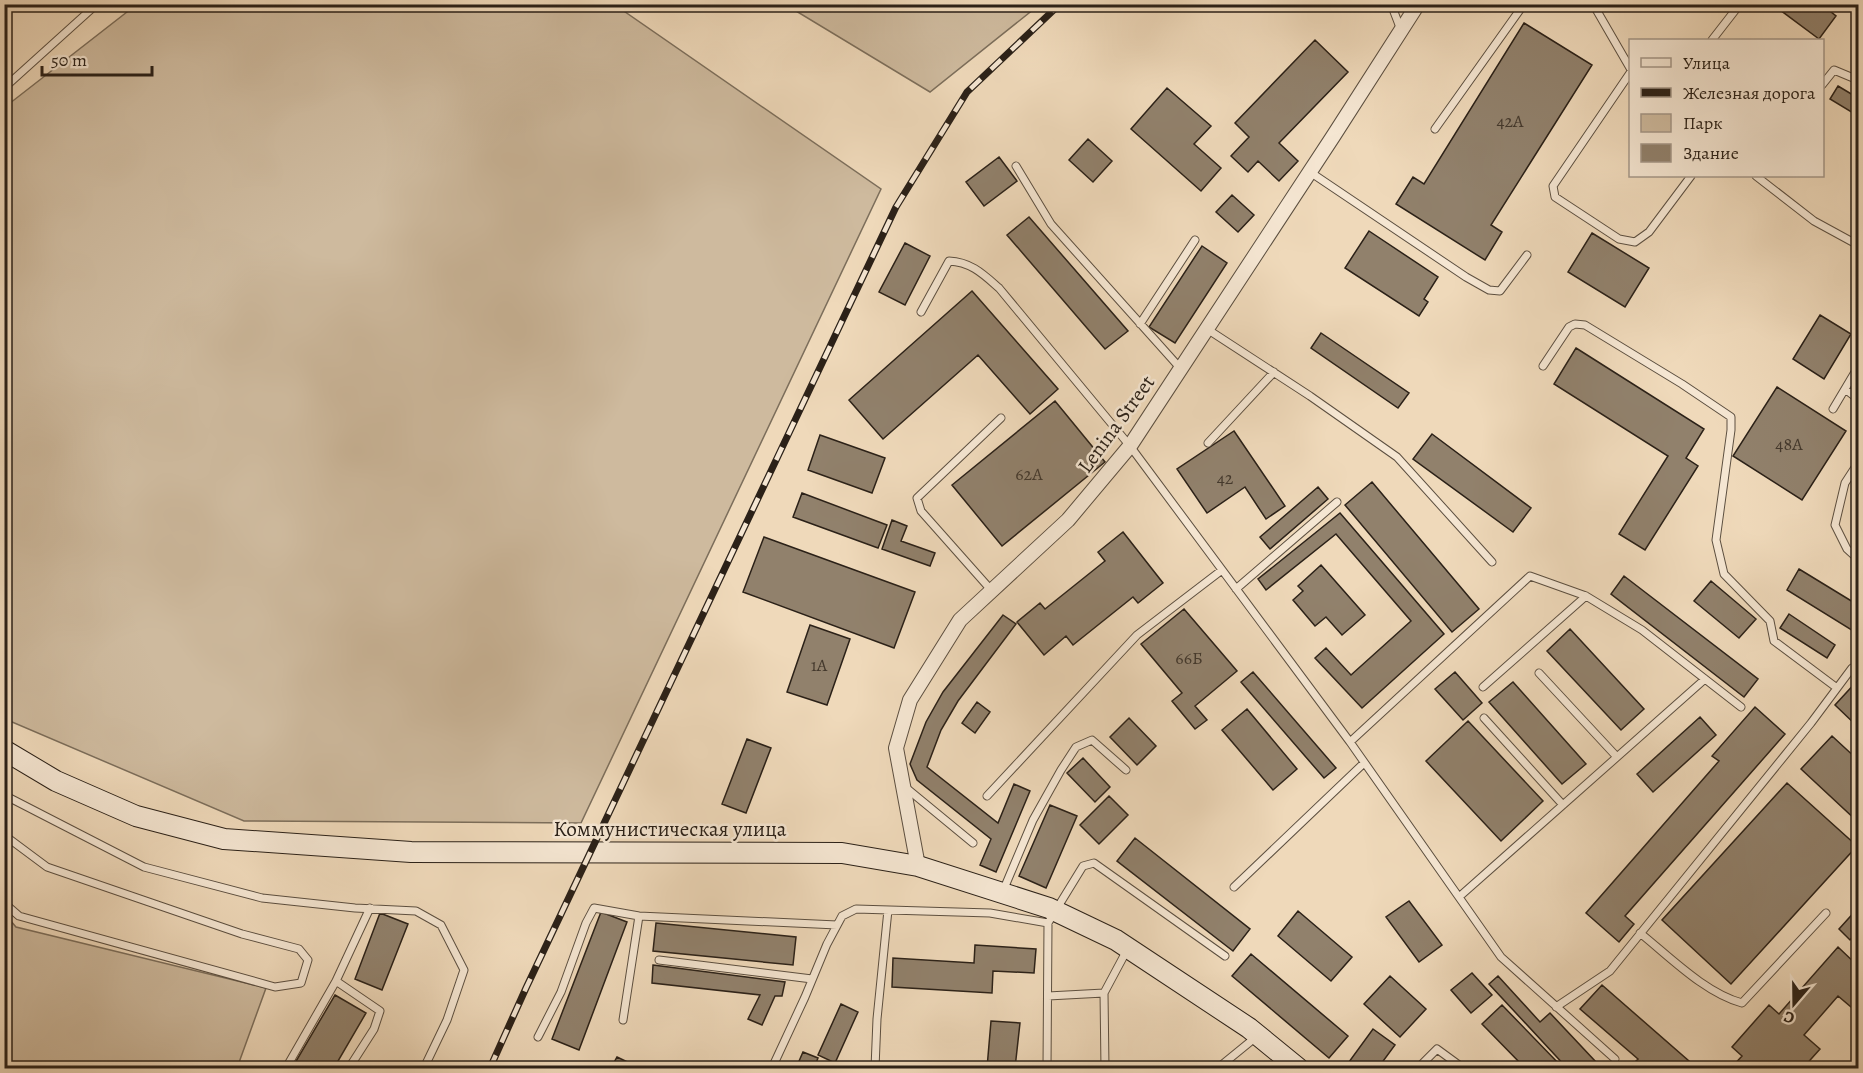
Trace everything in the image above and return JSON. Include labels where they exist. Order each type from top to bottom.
[{"type":"main road","name":"Коммунистическая улица","points":[[4,750],[56,781],[136,816],[224,839],[411,852],[842,853],[918,866],[1002,893],[1052,917],[1116,940],[1258,1035],[1296,1068]]},
{"type":"street","name":"Lenina Street","points":[[918,866],[896,748],[910,700],[960,620],[1068,520],[1130,446],[1418,4]]},
{"type":"lane","points":[[4,88],[98,4]]},
{"type":"lane","points":[[1391,4],[1401,30]]},
{"type":"lane","points":[[1435,129],[1524,4]]},
{"type":"lane","points":[[1593,4],[1629,66]]},
{"type":"lane","points":[[1713,39],[1740,4]]},
{"type":"lane","points":[[1824,82],[1834,70],[1858,80]]},
{"type":"lane","points":[[1629,74],[1552,186],[1555,197],[1619,239],[1635,242],[1649,232],[1690,177]]},
{"type":"lane","points":[[1016,166],[1051,224],[1181,369]]},
{"type":"lane","points":[[1310,172],[1488,290],[1500,291],[1527,255]]},
{"type":"lane","points":[[1757,177],[1814,220],[1858,245]]},
{"type":"lane","points":[[1140,324],[1195,240]]},
{"type":"lane","points":[[921,312],[949,261],[961,262],[979,270],[999,288],[1130,446],[1350,742],[1501,957],[1615,1059]]},
{"type":"lane","points":[[1543,366],[1569,327],[1575,324],[1585,325],[1731,417],[1716,540],[1724,574],[1770,621],[1774,640],[1838,687]]},
{"type":"lane","points":[[1207,329],[1310,396],[1397,457],[1492,562]]},
{"type":"lane","points":[[1833,409],[1858,368]]},
{"type":"lane","points":[[1208,443],[1274,372]]},
{"type":"lane","points":[[1845,389],[1858,399]]},
{"type":"lane","points":[[992,591],[921,511],[917,498],[1001,418]]},
{"type":"lane","points":[[1858,463],[1845,483],[1835,525],[1847,549],[1858,559]]},
{"type":"lane","points":[[1236,589],[1337,502]]},
{"type":"lane","points":[[987,796],[1137,635],[1222,570]]},
{"type":"lane","points":[[1350,742],[1530,576],[1586,596],[1642,630],[1741,707]]},
{"type":"lane","points":[[1483,687],[1586,596]]},
{"type":"lane","points":[[1556,1007],[1610,971],[1811,723],[1852,668],[1858,668]]},
{"type":"lane","points":[[1539,673],[1617,757]]},
{"type":"lane","points":[[1459,897],[1705,679]]},
{"type":"lane","points":[[1484,718],[1563,805]]},
{"type":"lane","points":[[1002,893],[1033,820],[1076,747],[1092,740],[1126,770]]},
{"type":"lane","points":[[1234,886],[1364,763]]},
{"type":"lane","points":[[903,785],[973,843]]},
{"type":"lane","points":[[4,795],[144,867],[262,898],[416,911],[441,925],[464,970],[447,1020],[424,1068]]},
{"type":"lane","points":[[4,835],[47,867],[242,934],[299,949],[308,960],[301,983],[275,987],[19,916],[4,903]]},
{"type":"lane","points":[[1047,1068],[1052,917],[1083,866],[1094,862],[1225,956]]},
{"type":"lane","points":[[286,1068],[336,981],[370,908]]},
{"type":"lane","points":[[538,1037],[561,992],[594,908],[639,916],[837,925]]},
{"type":"lane","points":[[772,1068],[827,944],[842,916],[856,909],[1052,917]]},
{"type":"lane","points":[[875,1068],[877,1019],[888,910]]},
{"type":"lane","points":[[1641,933],[1684,969],[1726,999],[1742,1003],[1826,913]]},
{"type":"lane","points":[[623,1020],[639,916]]},
{"type":"lane","points":[[1105,1068],[1104,993],[1128,948]]},
{"type":"lane","points":[[659,960],[813,979]]},
{"type":"lane","points":[[336,981],[380,1011],[374,1029],[349,1068]]},
{"type":"lane","points":[[1048,996],[1104,993]]},
{"type":"lane","points":[[1218,1068],[1258,1035]]},
{"type":"lane","points":[[1418,1068],[1437,1048],[1463,1068]]},
{"type":"green space","points":[[136,5],[615,5],[881,189],[581,823],[244,821],[5,719],[5,107]]},
{"type":"green space","points":[[786,5],[1039,5],[930,92]]},
{"type":"green space","points":[[4,913],[16,927],[266,988],[237,1068],[5,1068]]},
{"type":"building","points":[[1772,4],[1821,4],[1836,16],[1819,39]]},
{"type":"building","points":[[1524,23],[1592,65],[1491,225],[1502,232],[1485,260],[1396,204],[1413,177],[1424,184]]},
{"type":"building","points":[[1315,40],[1348,72],[1279,143],[1298,161],[1279,181],[1258,161],[1248,172],[1231,156],[1249,137],[1235,123]]},
{"type":"building","points":[[1838,86],[1858,98],[1858,116],[1830,99]]},
{"type":"building","points":[[1167,88],[1211,126],[1194,144],[1221,168],[1201,191],[1131,129]]},
{"type":"building","points":[[1088,139],[1112,161],[1093,182],[1069,160]]},
{"type":"building","points":[[999,157],[1017,181],[984,206],[966,182]]},
{"type":"building","points":[[1232,195],[1254,215],[1238,232],[1216,212]]},
{"type":"building","points":[[1029,217],[1128,331],[1105,349],[1007,235]]},
{"type":"building","points":[[1369,231],[1438,277],[1424,299],[1428,302],[1419,316],[1345,268]]},
{"type":"building","points":[[1592,233],[1649,268],[1625,307],[1568,272]]},
{"type":"building","points":[[905,243],[930,256],[905,305],[879,292]]},
{"type":"building","points":[[1202,246],[1227,263],[1175,343],[1149,327]]},
{"type":"building","points":[[972,291],[1058,389],[1030,414],[978,355],[883,439],[849,400]]},
{"type":"building","points":[[1820,315],[1851,334],[1824,379],[1793,359]]},
{"type":"building","points":[[1321,333],[1409,393],[1398,408],[1311,348]]},
{"type":"building","points":[[1576,348],[1704,429],[1686,458],[1698,466],[1645,550],[1619,534],[1668,456],[1554,384]]},
{"type":"building","points":[[1777,387],[1846,431],[1802,500],[1733,456]]},
{"type":"building","points":[[1055,401],[1105,462],[1002,546],[952,485]]},
{"type":"building","points":[[1234,431],[1285,506],[1266,519],[1245,487],[1207,513],[1177,469]]},
{"type":"building","points":[[1432,434],[1531,508],[1513,532],[1413,459]]},
{"type":"building","points":[[820,435],[885,458],[872,493],[808,470]]},
{"type":"building","points":[[1372,482],[1479,609],[1452,632],[1345,505]]},
{"type":"building","points":[[1318,487],[1328,499],[1270,549],[1260,537]]},
{"type":"building","points":[[802,493],[887,525],[878,548],[793,517]]},
{"type":"building","points":[[1340,513],[1444,634],[1362,708],[1315,658],[1326,648],[1351,675],[1411,621],[1336,534],[1266,590],[1258,579]]},
{"type":"building","points":[[892,520],[907,526],[901,541],[935,553],[930,566],[882,549]]},
{"type":"building","points":[[1123,532],[1163,583],[1138,603],[1133,597],[1073,645],[1066,636],[1044,655],[1017,622],[1040,603],[1045,609],[1105,561],[1098,552]]},
{"type":"building","points":[[764,537],[915,592],[894,648],[743,592]]},
{"type":"building","points":[[1321,565],[1365,615],[1342,635],[1326,617],[1315,626],[1293,600],[1303,591],[1298,586]]},
{"type":"building","points":[[1799,569],[1858,605],[1858,634],[1787,590]]},
{"type":"building","points":[[1624,576],[1758,679],[1744,697],[1611,594]]},
{"type":"building","points":[[1711,581],[1756,619],[1739,638],[1694,601]]},
{"type":"building","points":[[1184,609],[1237,671],[1195,706],[1207,720],[1195,729],[1172,701],[1182,693],[1141,644]]},
{"type":"building","points":[[1789,614],[1835,645],[1827,658],[1780,628]]},
{"type":"building","points":[[1003,615],[1016,624],[958,701],[941,730],[927,767],[998,823],[1014,784],[1030,791],[996,872],[980,865],[991,839],[917,780],[910,764],[926,722],[943,692]]},
{"type":"building","points":[[810,625],[850,639],[827,705],[787,692]]},
{"type":"building","points":[[1570,629],[1644,709],[1621,730],[1547,651]]},
{"type":"building","points":[[1253,672],[1336,768],[1324,778],[1241,682]]},
{"type":"building","points":[[1455,672],[1482,703],[1463,720],[1435,689]]},
{"type":"building","points":[[1858,680],[1858,727],[1835,705]]},
{"type":"building","points":[[1513,682],[1586,764],[1562,784],[1489,702]]},
{"type":"building","points":[[977,702],[990,712],[975,733],[962,723]]},
{"type":"building","points":[[1755,707],[1785,734],[1625,916],[1634,924],[1619,942],[1586,913],[1719,761],[1712,756]]},
{"type":"building","points":[[1247,709],[1297,769],[1273,790],[1222,730]]},
{"type":"building","points":[[1700,717],[1716,735],[1653,792],[1637,774]]},
{"type":"building","points":[[1129,718],[1156,746],[1137,765],[1110,737]]},
{"type":"building","points":[[1468,721],[1543,801],[1501,841],[1426,761]]},
{"type":"building","points":[[1832,736],[1858,760],[1858,822],[1801,769]]},
{"type":"building","points":[[747,739],[771,748],[746,813],[722,804]]},
{"type":"building","points":[[1083,758],[1110,787],[1095,802],[1067,773]]},
{"type":"building","points":[[1787,783],[1857,846],[1731,984],[1662,920]]},
{"type":"building","points":[[1109,796],[1128,815],[1099,844],[1080,825]]},
{"type":"building","points":[[1050,805],[1077,816],[1046,888],[1019,876]]},
{"type":"building","points":[[1135,838],[1250,929],[1233,951],[1117,861]]},
{"type":"building","points":[[1409,901],[1442,945],[1419,962],[1386,917]]},
{"type":"building","points":[[1858,908],[1858,936],[1856,933],[1850,940],[1839,929]]},
{"type":"building","points":[[1298,911],[1352,957],[1331,981],[1278,936]]},
{"type":"building","points":[[601,912],[627,922],[579,1050],[552,1039]]},
{"type":"building","points":[[380,913],[408,924],[382,990],[355,979]]},
{"type":"building","points":[[656,923],[796,937],[793,965],[653,951]]},
{"type":"building","points":[[975,945],[1036,949],[1034,973],[993,971],[992,993],[892,987],[893,958],[974,963]]},
{"type":"building","points":[[1838,947],[1858,966],[1857,1012],[1838,996],[1804,1035],[1820,1049],[1803,1068],[1731,1068],[1742,1056],[1732,1047],[1769,1005],[1779,1014]]},
{"type":"building","points":[[1251,954],[1348,1036],[1329,1058],[1232,976]]},
{"type":"building","points":[[653,965],[785,982],[782,996],[775,996],[762,1025],[748,1019],[760,995],[652,983]]},
{"type":"building","points":[[1472,973],[1492,995],[1471,1013],[1451,990]]},
{"type":"building","points":[[1390,976],[1426,1009],[1400,1037],[1364,1004]]},
{"type":"building","points":[[1498,976],[1540,1022],[1550,1013],[1596,1062],[1589,1068],[1567,1068],[1489,984]]},
{"type":"building","points":[[1602,985],[1697,1068],[1629,1068],[1638,1059],[1580,1009]]},
{"type":"building","points":[[335,995],[366,1013],[334,1068],[292,1068]]},
{"type":"building","points":[[841,1004],[858,1012],[835,1063],[818,1055]]},
{"type":"building","points":[[1502,1005],[1563,1068],[1525,1068],[1482,1024]]},
{"type":"building","points":[[991,1021],[1020,1023],[1015,1068],[987,1068]]},
{"type":"building","points":[[1373,1029],[1395,1045],[1378,1068],[1349,1068],[1346,1066]]},
{"type":"building","points":[[803,1052],[818,1058],[814,1068],[796,1068]]},
{"type":"building","points":[[617,1057],[640,1068],[611,1068]]},
{"type":"railway","points":[[490,1068],[896,207],[967,92],[1060,4]]}]
